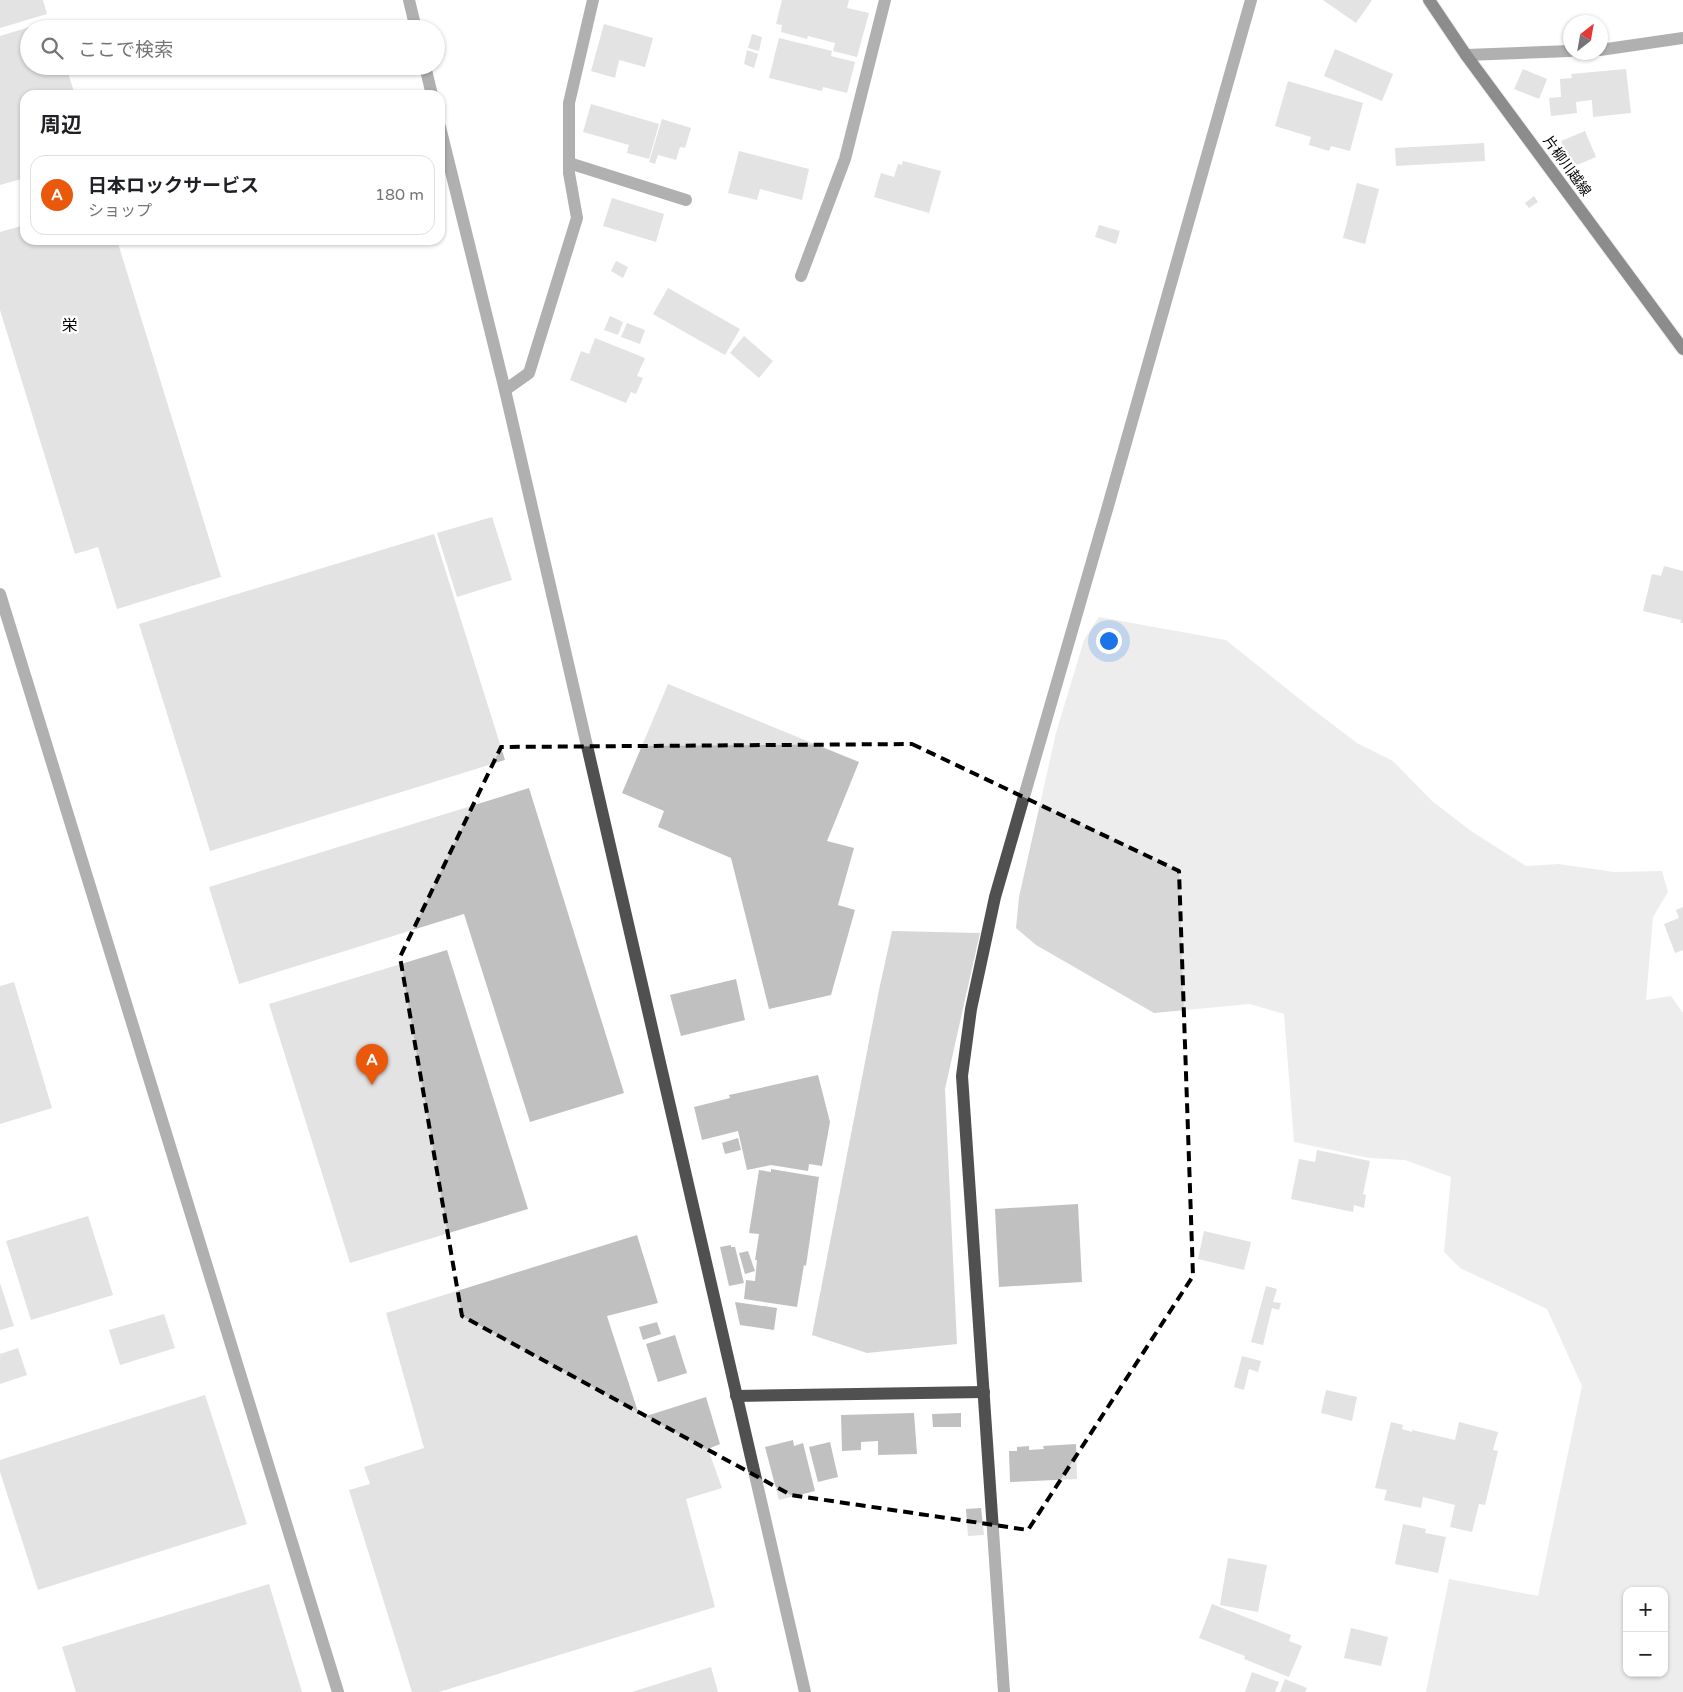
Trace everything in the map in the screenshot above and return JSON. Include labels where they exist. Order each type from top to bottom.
[{"type":"main road","name":"片柳川越線","points":[[1429,0],[1466,55],[1683,349]]},
{"type":"street","points":[[409,0],[414,20]]},
{"type":"street","points":[[505,390],[529,373],[577,218],[568,163],[569,103],[593,0]]},
{"type":"street","points":[[801,276],[844,159],[885,0]]},
{"type":"street","points":[[1004,1692],[962,1076],[971,1009],[995,897],[1111,497],[1251,0]]},
{"type":"street","points":[[1608,49],[1683,38]]},
{"type":"street","points":[[1466,55],[1563,51]]},
{"type":"street","points":[[427,75],[431,90]]},
{"type":"street","points":[[445,147],[505,390],[804,1692]]},
{"type":"street","points":[[568,163],[686,200]]},
{"type":"street","points":[[0,594],[338,1692]]},
{"type":"street","points":[[736,1396],[984,1392]]},
{"type":"highlighted area","points":[[912,744],[1179,871],[1193,1276],[1028,1530],[791,1495],[462,1316],[400,957],[501,747]]},
{"type":"shaded area","points":[[1099,617],[1226,640],[1357,743],[1393,761],[1432,801],[1471,831],[1526,866],[1559,864],[1614,872],[1662,871],[1668,892],[1653,917],[1646,1000],[1671,996],[1683,1013],[1683,1692],[1426,1692],[1449,1579],[1538,1596],[1582,1386],[1547,1309],[1460,1268],[1444,1252],[1451,1177],[1405,1160],[1369,1158],[1294,1142],[1284,1014],[1250,1004],[1154,1013],[1036,945],[1016,928],[1019,897],[1056,733],[1084,640]]},
{"type":"shaded area","points":[[892,931],[980,933],[945,1089],[957,1344],[867,1353],[812,1335]]},
{"type":"building","points":[[0,0],[43,0],[47,14],[20,20],[20,22],[0,28]]},
{"type":"building","points":[[782,0],[849,0],[847,8],[869,13],[857,57],[833,51],[835,43],[808,36],[807,39],[781,32],[782,25],[776,24]]},
{"type":"building","points":[[1323,0],[1372,0],[1356,23]]},
{"type":"building","points":[[604,24],[653,38],[645,67],[619,60],[615,78],[591,71]]},
{"type":"building","points":[[20,30],[20,75],[69,75],[73,90],[20,90],[20,179],[0,185],[0,36]]},
{"type":"building","points":[[752,34],[762,37],[759,51],[748,48]]},
{"type":"building","points":[[779,38],[832,51],[831,56],[855,62],[847,93],[823,87],[822,91],[769,78]]},
{"type":"building","points":[[1335,49],[1393,74],[1382,101],[1324,76]]},
{"type":"building","points":[[747,50],[758,54],[754,68],[744,64]]},
{"type":"building","points":[[1523,69],[1547,79],[1539,99],[1514,89]]},
{"type":"building","points":[[1626,69],[1631,113],[1593,117],[1592,100],[1576,102],[1577,113],[1551,116],[1549,98],[1561,97],[1560,79],[1572,78],[1571,74]]},
{"type":"building","points":[[1288,81],[1363,103],[1350,151],[1331,146],[1329,151],[1309,145],[1311,137],[1275,126]]},
{"type":"building","points":[[591,104],[659,124],[649,159],[627,153],[629,145],[583,132]]},
{"type":"building","points":[[662,119],[691,128],[685,148],[680,147],[676,160],[658,155],[655,164],[649,162]]},
{"type":"building","points":[[1585,131],[1596,157],[1572,167],[1561,141]]},
{"type":"building","points":[[1484,143],[1485,161],[1396,166],[1395,148]]},
{"type":"building","points":[[739,151],[809,169],[802,200],[760,189],[757,200],[728,193]]},
{"type":"building","points":[[903,161],[941,171],[929,213],[874,197],[881,173],[894,177],[898,164],[902,165]]},
{"type":"building","points":[[1357,183],[1379,189],[1365,244],[1343,238]]},
{"type":"building","points":[[1534,196],[1538,202],[1529,208],[1525,203]]},
{"type":"building","points":[[612,198],[664,214],[656,242],[603,226]]},
{"type":"building","points":[[1099,225],[1120,231],[1116,244],[1095,237]]},
{"type":"building","points":[[20,226],[20,245],[119,245],[221,577],[117,609],[98,547],[75,554],[0,310],[0,232]]},
{"type":"building","points":[[616,261],[628,267],[623,278],[611,271]]},
{"type":"building","points":[[668,288],[740,329],[725,355],[653,314]]},
{"type":"building","points":[[610,316],[623,322],[618,335],[604,330]]},
{"type":"building","points":[[627,323],[645,330],[640,344],[621,337]]},
{"type":"building","points":[[744,336],[773,361],[759,378],[730,353]]},
{"type":"building","points":[[595,338],[645,358],[637,376],[643,378],[636,394],[631,392],[626,403],[570,380],[581,351],[589,354]]},
{"type":"building","points":[[492,517],[512,580],[457,597],[437,533]]},
{"type":"building","points":[[434,534],[505,760],[210,851],[139,624]]},
{"type":"building","points":[[1664,566],[1683,571],[1683,623],[1680,623],[1681,620],[1643,611],[1652,574],[1661,576]]},
{"type":"building","points":[[668,684],[859,762],[827,841],[854,848],[838,905],[855,910],[831,995],[769,1009],[731,858],[658,827],[664,811],[622,793]]},
{"type":"building","points":[[529,788],[624,1093],[530,1122],[464,914],[239,984],[209,887]]},
{"type":"building","points":[[1683,907],[1683,950],[1675,953],[1664,924],[1679,918],[1676,910]]},
{"type":"building","points":[[447,950],[528,1209],[350,1263],[269,1004]]},
{"type":"building","points":[[736,979],[745,1020],[681,1036],[670,995]]},
{"type":"building","points":[[14,982],[52,1108],[0,1124],[0,986]]},
{"type":"building","points":[[818,1075],[830,1122],[822,1166],[809,1164],[808,1171],[771,1165],[747,1170],[738,1131],[702,1140],[694,1107],[730,1098],[729,1095]]},
{"type":"building","points":[[738,1138],[741,1150],[725,1154],[722,1143]]},
{"type":"building","points":[[1317,1150],[1370,1161],[1363,1194],[1366,1195],[1364,1208],[1354,1205],[1353,1212],[1291,1199],[1299,1159],[1315,1162]]},
{"type":"building","points":[[771,1169],[819,1177],[806,1266],[804,1265],[797,1307],[744,1299],[746,1280],[755,1281],[757,1260],[755,1260],[759,1234],[749,1233],[759,1170],[771,1172]]},
{"type":"building","points":[[1078,1204],[1082,1282],[999,1287],[995,1209]]},
{"type":"building","points":[[88,1216],[113,1295],[31,1320],[6,1241]]},
{"type":"building","points":[[1204,1231],[1251,1242],[1244,1270],[1198,1259]]},
{"type":"building","points":[[637,1235],[658,1303],[607,1316],[640,1418],[706,1397],[720,1444],[708,1449],[722,1488],[686,1499],[715,1607],[439,1692],[412,1692],[349,1490],[370,1484],[364,1467],[424,1448],[386,1313]]},
{"type":"building","points":[[731,1245],[731,1247],[735,1247],[744,1283],[729,1286],[720,1247]]},
{"type":"building","points":[[748,1251],[755,1271],[745,1274],[739,1253]]},
{"type":"building","points":[[0,1283],[14,1326],[0,1330]]},
{"type":"building","points":[[1266,1286],[1277,1289],[1273,1302],[1281,1303],[1279,1310],[1272,1308],[1263,1345],[1251,1342]]},
{"type":"building","points":[[735,1302],[777,1308],[774,1330],[740,1325]]},
{"type":"building","points":[[164,1314],[175,1348],[120,1365],[109,1330]]},
{"type":"building","points":[[657,1322],[661,1334],[643,1340],[639,1327]]},
{"type":"building","points":[[675,1335],[687,1373],[658,1382],[646,1344]]},
{"type":"building","points":[[18,1348],[27,1375],[0,1384],[0,1354]]},
{"type":"building","points":[[1242,1356],[1261,1361],[1258,1372],[1249,1369],[1244,1390],[1234,1387]]},
{"type":"building","points":[[1326,1390],[1357,1397],[1352,1421],[1321,1413]]},
{"type":"building","points":[[205,1395],[247,1524],[38,1590],[0,1472],[0,1460]]},
{"type":"building","points":[[914,1413],[917,1454],[878,1455],[878,1441],[861,1442],[861,1450],[842,1451],[841,1415]]},
{"type":"building","points":[[961,1413],[961,1427],[933,1427],[932,1414]]},
{"type":"building","points":[[1391,1422],[1403,1425],[1402,1429],[1412,1432],[1412,1430],[1455,1440],[1459,1422],[1498,1432],[1493,1450],[1498,1451],[1485,1505],[1479,1504],[1472,1532],[1450,1527],[1455,1505],[1423,1497],[1421,1508],[1384,1500],[1387,1490],[1375,1488]]},
{"type":"building","points":[[793,1440],[794,1446],[803,1443],[815,1491],[779,1500],[765,1447]]},
{"type":"building","points":[[830,1442],[838,1477],[818,1482],[809,1447]]},
{"type":"building","points":[[1076,1444],[1077,1479],[1010,1482],[1009,1451],[1017,1451],[1017,1447],[1029,1446],[1029,1450],[1044,1449],[1043,1446]]},
{"type":"building","points":[[981,1508],[984,1535],[968,1536],[966,1509]]},
{"type":"building","points":[[1403,1524],[1426,1529],[1425,1533],[1446,1537],[1438,1573],[1395,1564]]},
{"type":"building","points":[[1228,1558],[1267,1565],[1258,1612],[1220,1605]]},
{"type":"building","points":[[269,1584],[302,1692],[76,1692],[62,1647]]},
{"type":"building","points":[[1212,1604],[1291,1635],[1289,1641],[1302,1646],[1289,1677],[1244,1659],[1245,1656],[1199,1638]]},
{"type":"building","points":[[1351,1628],[1388,1637],[1381,1666],[1344,1658]]},
{"type":"building","points":[[711,1667],[718,1692],[632,1692]]},
{"type":"building","points":[[1252,1672],[1279,1682],[1275,1692],[1245,1692]]},
{"type":"building","points":[[1285,1679],[1307,1688],[1305,1692],[1280,1692]]},
{"type":"place","name":"日本ロックサービス","points":[[372,1085]]},
{"type":"district","name":"栄","points":[[70,326]]}]
